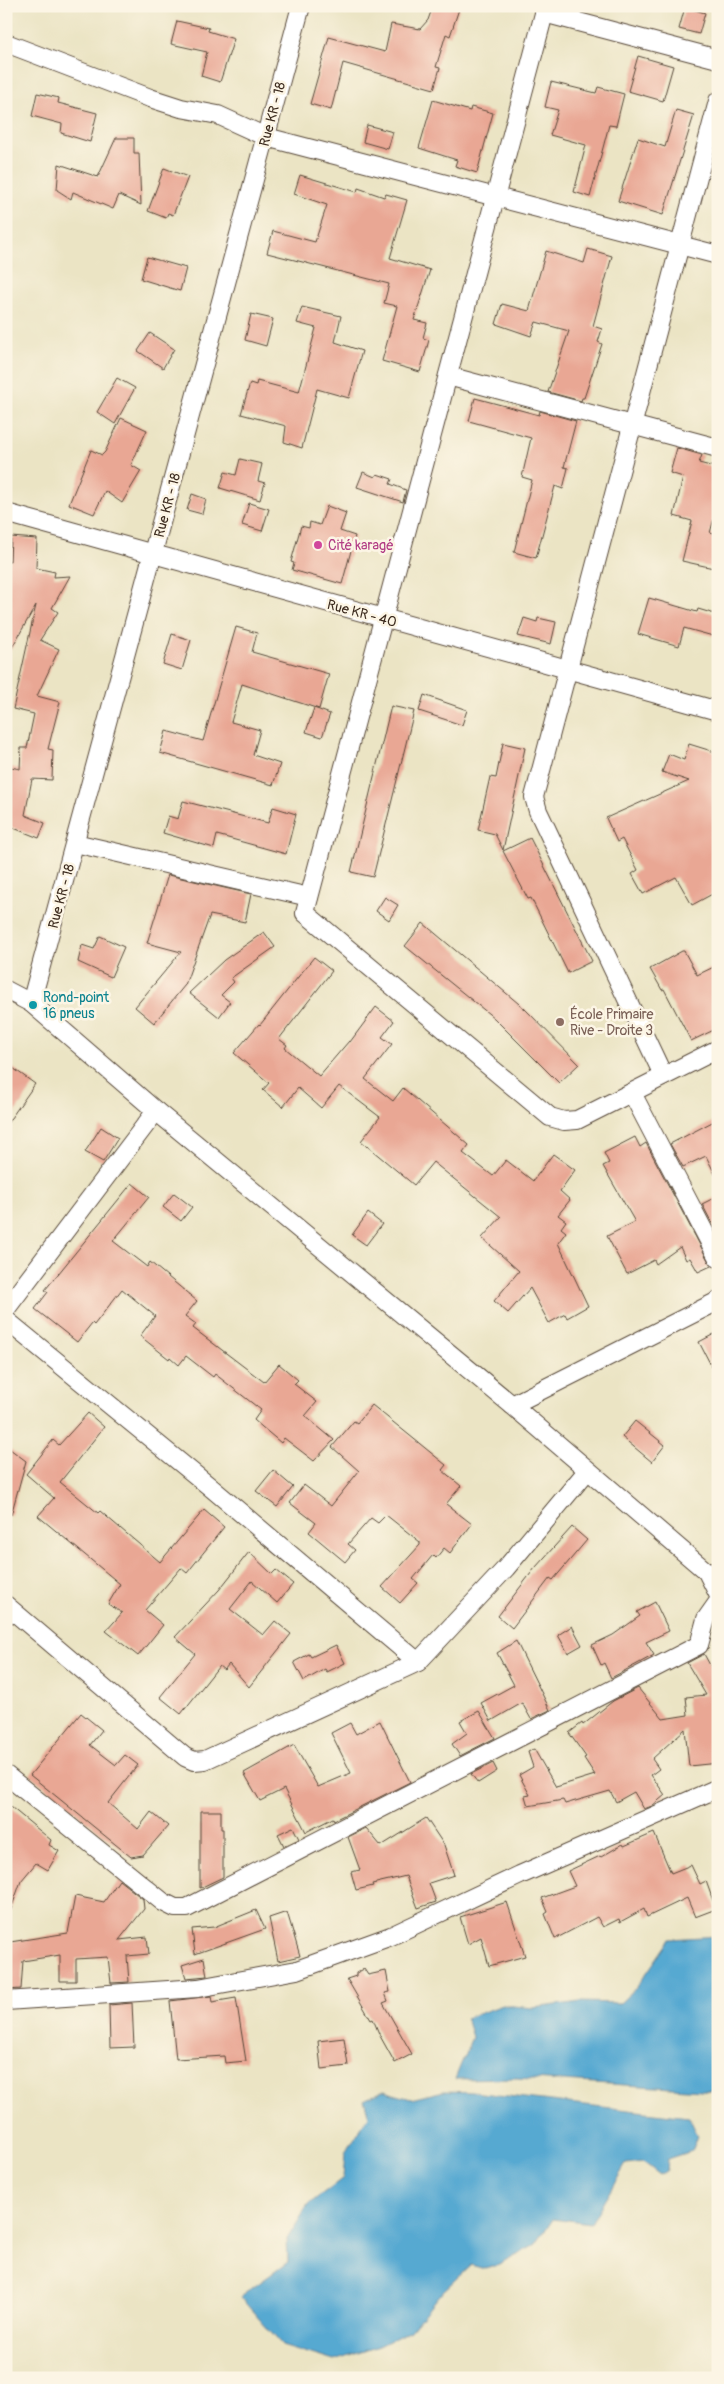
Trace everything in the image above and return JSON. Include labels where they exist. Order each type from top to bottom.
[{"type":"street","name":"Rue KR - 18","points":[[31,1004],[302,6]]},
{"type":"street","points":[[718,58],[545,9],[305,913],[550,1117],[564,1121],[577,1120],[718,1049]]},
{"type":"street","points":[[6,43],[165,103],[218,115],[266,137],[718,255]]},
{"type":"street","points":[[664,1076],[538,811],[534,797],[718,101]]},
{"type":"street","points":[[448,376],[718,448]]},
{"type":"street","name":"Rue KR - 40","points":[[6,513],[718,711]]},
{"type":"street","points":[[75,843],[309,898]]},
{"type":"street","points":[[6,990],[31,1004],[156,1111],[588,1470],[712,1568],[718,1594]]},
{"type":"street","points":[[632,1093],[718,1258]]},
{"type":"street","points":[[6,1309],[156,1111]]},
{"type":"street","points":[[512,1405],[718,1301]]},
{"type":"street","points":[[6,1320],[210,1486],[418,1662]]},
{"type":"street","points":[[6,1605],[185,1757],[194,1761],[205,1760],[418,1662],[506,1568],[588,1470]]},
{"type":"street","points":[[7,1776],[163,1902],[175,1908],[188,1908],[699,1645],[706,1619],[718,1602]]},
{"type":"street","points":[[6,2001],[198,1988],[297,1970],[391,1936],[520,1875],[718,1788]]},
{"type":"water","points":[[718,1936],[718,2091],[517,2078],[455,2079],[472,2037],[466,2018],[503,2005],[533,2008],[580,2002],[620,2003],[637,1987],[670,1939]]},
{"type":"water","points":[[383,2091],[411,2099],[444,2091],[473,2092],[689,2117],[698,2136],[692,2151],[668,2159],[667,2170],[660,2175],[643,2162],[626,2164],[591,2223],[553,2218],[536,2244],[495,2266],[485,2269],[471,2265],[443,2291],[411,2330],[379,2346],[334,2361],[282,2345],[240,2297],[288,2262],[287,2239],[309,2204],[343,2178],[345,2153],[369,2116],[364,2100]]},
{"type":"building","points":[[433,6],[460,6],[450,36],[446,34],[436,67],[440,68],[434,89],[343,63],[331,110],[310,104],[329,37],[385,52],[391,24],[420,29],[428,20]]},
{"type":"building","points":[[685,7],[705,13],[699,34],[679,29]]},
{"type":"building","points":[[177,21],[209,28],[208,31],[234,39],[220,82],[201,76],[207,52],[171,44]]},
{"type":"building","points":[[638,56],[673,66],[663,101],[628,91]]},
{"type":"building","points":[[551,82],[596,93],[598,87],[624,94],[616,126],[609,125],[590,197],[574,192],[586,145],[550,135],[558,110],[545,107]]},
{"type":"building","points":[[37,93],[59,98],[58,103],[97,113],[90,142],[61,133],[62,124],[32,116]]},
{"type":"building","points":[[433,100],[470,111],[471,107],[493,113],[477,173],[455,166],[457,160],[419,148]]},
{"type":"building","points":[[676,110],[694,115],[663,215],[618,201],[638,138],[665,147]]},
{"type":"building","points":[[367,125],[393,132],[388,149],[363,142]]},
{"type":"building","points":[[116,138],[134,138],[134,153],[139,153],[141,205],[119,195],[113,209],[73,192],[71,199],[57,190],[59,164],[98,177]]},
{"type":"building","points":[[164,168],[188,177],[173,215],[168,213],[166,218],[148,211]]},
{"type":"building","points":[[300,175],[357,192],[358,188],[384,197],[386,194],[407,200],[390,258],[430,270],[414,320],[427,323],[423,338],[429,340],[420,372],[382,361],[397,306],[384,303],[389,284],[267,253],[273,231],[315,242],[327,205],[294,194]]},
{"type":"building","points":[[588,249],[612,256],[593,326],[602,329],[598,342],[602,344],[584,398],[581,401],[548,392],[569,331],[536,322],[531,336],[496,324],[502,304],[529,311],[546,251],[584,263]]},
{"type":"building","points":[[147,257],[186,268],[180,291],[141,279]]},
{"type":"building","points":[[302,307],[341,316],[335,342],[362,351],[349,398],[317,389],[302,448],[284,442],[286,426],[241,414],[250,383],[256,385],[257,381],[299,392],[316,328],[297,323]]},
{"type":"building","points":[[251,314],[273,319],[266,346],[245,340]]},
{"type":"building","points":[[150,333],[174,349],[163,368],[138,351]]},
{"type":"building","points":[[117,378],[135,388],[115,424],[97,412]]},
{"type":"building","points":[[475,398],[539,415],[540,411],[576,421],[564,467],[568,468],[563,489],[555,486],[536,558],[514,552],[532,480],[522,477],[531,438],[469,421]]},
{"type":"building","points":[[121,418],[147,430],[131,465],[141,471],[122,503],[105,491],[94,514],[69,504],[91,450],[102,455],[105,452]]},
{"type":"building","points":[[677,448],[702,455],[699,463],[718,468],[718,504],[710,533],[718,535],[718,569],[682,561],[692,521],[674,516],[683,477],[670,473]]},
{"type":"building","points":[[240,459],[262,464],[258,481],[265,483],[260,500],[220,488],[225,472],[236,475]]},
{"type":"building","points":[[363,472],[375,477],[377,474],[392,479],[390,484],[406,490],[403,502],[357,487]]},
{"type":"building","points":[[192,494],[206,499],[202,514],[187,510]]},
{"type":"building","points":[[249,503],[269,509],[262,531],[242,525]]},
{"type":"building","points":[[327,506],[346,513],[340,531],[355,536],[342,584],[292,570],[294,563],[291,562],[301,526],[309,528],[310,522],[320,525]]},
{"type":"building","points":[[11,537],[37,539],[36,568],[55,572],[54,577],[70,576],[52,608],[58,612],[40,640],[59,649],[37,696],[60,702],[48,749],[53,750],[52,780],[32,779],[25,815],[45,823],[39,838],[6,825],[6,766],[20,769],[21,748],[27,748],[34,714],[13,709],[36,605],[6,658],[6,561],[10,561]]},
{"type":"building","points":[[649,598],[697,612],[698,609],[718,615],[713,636],[684,628],[679,646],[638,634]]},
{"type":"building","points":[[524,618],[537,622],[538,618],[556,622],[551,644],[518,636]]},
{"type":"building","points":[[236,627],[257,633],[252,652],[329,674],[319,709],[242,684],[231,722],[260,730],[253,755],[280,764],[273,785],[160,753],[166,731],[203,741]]},
{"type":"building","points":[[172,634],[191,640],[182,670],[163,664]]},
{"type":"building","points":[[424,695],[467,710],[462,725],[419,711]]},
{"type":"building","points":[[391,706],[414,711],[373,877],[351,872]]},
{"type":"building","points":[[314,708],[330,714],[322,737],[306,732]]},
{"type":"building","points":[[503,743],[525,748],[503,850],[495,834],[478,830],[490,777],[496,778]]},
{"type":"building","points":[[689,744],[718,753],[718,891],[692,905],[676,877],[643,894],[632,874],[638,870],[622,839],[617,842],[606,818],[689,781],[662,772],[669,754],[684,760]]},
{"type":"building","points":[[183,801],[268,823],[273,807],[296,814],[286,854],[217,835],[214,848],[163,833],[168,816],[178,819]]},
{"type":"building","points":[[530,838],[592,961],[568,973],[531,898],[528,899],[503,851]]},
{"type":"building","points":[[168,875],[251,894],[245,922],[210,915],[185,985],[154,1023],[135,1007],[181,952],[147,943]]},
{"type":"building","points":[[385,897],[398,905],[389,920],[376,911]]},
{"type":"building","points":[[423,923],[525,1009],[579,1064],[559,1083],[494,1018],[405,946]]},
{"type":"building","points":[[264,932],[275,947],[231,978],[234,982],[221,995],[230,1002],[219,1017],[189,993],[224,960]]},
{"type":"building","points":[[100,936],[124,947],[111,977],[78,962],[82,945],[94,949]]},
{"type":"building","points":[[684,951],[697,975],[718,965],[718,1028],[691,1041],[664,989],[662,990],[650,969]]},
{"type":"building","points":[[314,957],[332,971],[279,1039],[287,1045],[285,1048],[319,1076],[350,1042],[376,1007],[394,1021],[382,1037],[392,1044],[365,1079],[393,1101],[403,1088],[469,1145],[463,1153],[493,1176],[506,1160],[533,1181],[553,1154],[575,1170],[560,1191],[570,1200],[558,1215],[566,1221],[561,1228],[566,1232],[558,1243],[588,1306],[567,1318],[565,1314],[549,1323],[530,1288],[508,1313],[494,1301],[519,1271],[482,1238],[501,1217],[433,1162],[414,1185],[361,1141],[380,1117],[339,1086],[321,1108],[298,1088],[283,1107],[263,1090],[269,1083],[234,1053],[260,1025]]},
{"type":"building","points":[[6,1063],[35,1084],[6,1125]]},
{"type":"building","points":[[718,1119],[718,1180],[706,1156],[683,1167],[670,1144]]},
{"type":"building","points":[[101,1127],[118,1138],[103,1162],[85,1152]]},
{"type":"building","points":[[635,1137],[640,1147],[646,1143],[711,1266],[698,1272],[690,1258],[686,1260],[680,1247],[656,1264],[654,1260],[627,1274],[607,1236],[635,1222],[603,1166],[609,1163],[604,1153]]},
{"type":"building","points":[[132,1183],[149,1197],[113,1241],[147,1267],[150,1262],[197,1301],[185,1316],[196,1324],[193,1328],[264,1382],[279,1364],[298,1380],[294,1384],[317,1402],[305,1416],[334,1440],[314,1461],[284,1438],[281,1443],[254,1420],[261,1410],[215,1374],[213,1377],[186,1356],[179,1365],[140,1336],[155,1316],[122,1289],[94,1325],[92,1323],[77,1342],[35,1309],[48,1292],[45,1290]]},
{"type":"building","points":[[174,1193],[192,1207],[181,1221],[163,1207]]},
{"type":"building","points":[[718,1196],[718,1235],[702,1204]]},
{"type":"building","points":[[368,1213],[382,1224],[366,1245],[352,1235]]},
{"type":"building","points":[[718,1332],[718,1379],[699,1342]]},
{"type":"building","points":[[372,1405],[446,1465],[442,1470],[461,1486],[446,1504],[472,1524],[450,1553],[444,1548],[436,1558],[433,1555],[413,1579],[418,1583],[400,1603],[382,1587],[420,1545],[420,1542],[386,1515],[378,1523],[371,1518],[348,1544],[355,1550],[345,1562],[309,1532],[316,1523],[290,1503],[304,1485],[331,1506],[359,1471],[332,1447],[354,1421],[357,1423]]},
{"type":"building","points":[[88,1413],[104,1427],[60,1482],[98,1513],[100,1511],[160,1562],[204,1510],[224,1527],[187,1573],[181,1568],[145,1610],[163,1625],[138,1656],[106,1631],[122,1613],[108,1604],[120,1584],[38,1516],[54,1498],[26,1474],[53,1440],[59,1445]]},
{"type":"building","points":[[635,1421],[665,1445],[652,1462],[622,1437]]},
{"type":"building","points":[[6,1446],[26,1461],[11,1515],[6,1514]]},
{"type":"building","points":[[273,1470],[293,1487],[277,1507],[256,1491]]},
{"type":"building","points":[[572,1527],[587,1540],[553,1580],[550,1578],[512,1628],[498,1616],[535,1568]]},
{"type":"building","points":[[249,1552],[272,1574],[276,1570],[293,1584],[277,1603],[252,1581],[230,1609],[263,1635],[275,1621],[291,1634],[249,1687],[229,1664],[224,1670],[219,1666],[181,1714],[160,1697],[195,1654],[175,1637],[219,1590]]},
{"type":"building","points":[[655,1602],[669,1631],[646,1642],[654,1655],[611,1678],[604,1663],[601,1665],[592,1645],[613,1635],[640,1616],[637,1612]]},
{"type":"building","points":[[572,1626],[582,1645],[568,1653],[558,1635]]},
{"type":"building","points":[[516,1641],[550,1710],[531,1719],[522,1703],[491,1721],[481,1703],[514,1685],[497,1653]]},
{"type":"building","points":[[336,1645],[345,1663],[327,1672],[325,1669],[304,1681],[294,1662],[309,1654],[311,1657]]},
{"type":"building","points":[[704,1654],[718,1680],[718,1763],[689,1766],[685,1729],[652,1759],[659,1769],[651,1775],[665,1795],[652,1806],[644,1809],[634,1792],[616,1802],[610,1791],[565,1804],[563,1800],[528,1806],[525,1796],[530,1795],[519,1775],[533,1767],[528,1752],[534,1749],[556,1787],[595,1775],[584,1758],[586,1757],[569,1733],[582,1723],[583,1725],[613,1701],[638,1688],[663,1719],[688,1715],[686,1697],[706,1695],[687,1663]]},
{"type":"building","points":[[479,1711],[495,1738],[460,1756],[452,1744],[467,1733],[460,1721]]},
{"type":"building","points":[[81,1713],[102,1730],[90,1745],[116,1765],[125,1755],[138,1765],[108,1803],[138,1829],[151,1812],[168,1826],[143,1855],[131,1857],[30,1775]]},
{"type":"building","points":[[380,1721],[410,1782],[306,1832],[284,1789],[260,1801],[244,1773],[294,1745],[318,1787],[351,1773],[331,1733],[350,1723],[356,1734]]},
{"type":"building","points":[[493,1763],[497,1771],[478,1783],[471,1774]]},
{"type":"building","points":[[6,1803],[51,1840],[49,1845],[59,1851],[48,1870],[36,1863],[21,1881],[9,1915],[6,1915]]},
{"type":"building","points":[[200,1811],[221,1811],[223,1877],[200,1888]]},
{"type":"building","points":[[426,1818],[444,1845],[454,1875],[429,1883],[436,1902],[418,1908],[406,1876],[356,1890],[351,1872],[360,1870],[348,1837],[366,1828],[381,1846]]},
{"type":"building","points":[[293,1827],[299,1839],[284,1846],[278,1834]]},
{"type":"building","points":[[654,1833],[671,1873],[691,1865],[700,1884],[706,1881],[716,1909],[695,1917],[687,1898],[647,1917],[644,1909],[620,1922],[619,1919],[603,1927],[597,1917],[555,1939],[545,1914],[548,1912],[542,1898],[575,1886],[568,1871],[601,1857],[623,1844],[624,1846]]},
{"type":"building","points":[[119,1880],[143,1899],[144,1909],[119,1940],[147,1937],[149,1954],[127,1956],[129,1982],[111,1983],[108,1957],[76,1959],[76,1981],[60,1981],[60,1955],[23,1961],[21,1989],[6,1990],[8,1947],[10,1947],[10,1942],[68,1933],[75,1896],[104,1902]]},
{"type":"building","points":[[507,1902],[525,1956],[489,1966],[481,1937],[468,1944],[460,1917]]},
{"type":"building","points":[[256,1910],[265,1929],[195,1954],[192,1929],[214,1927]]},
{"type":"building","points":[[287,1912],[300,1956],[278,1961],[269,1918]]},
{"type":"building","points":[[204,1958],[207,1976],[186,1978],[182,1965]]},
{"type":"building","points":[[364,1969],[368,1975],[386,1971],[390,1992],[385,1993],[388,2001],[383,2003],[412,2054],[395,2063],[373,2019],[371,2020],[347,1979],[356,1976],[356,1973]]},
{"type":"building","points":[[211,1996],[212,2002],[236,1998],[246,2061],[225,2063],[224,2056],[176,2059],[170,2001]]},
{"type":"building","points":[[132,2003],[134,2047],[110,2048],[109,2005]]},
{"type":"building","points":[[344,2038],[348,2066],[321,2069],[318,2041]]},
{"type":"place","name":"Cité karagé","points":[[318,545]]},
{"type":"place","name":"Rond-point 16 pneus","points":[[33,1005]]},
{"type":"place","name":"École Primaire Rive - Droite 3","points":[[560,1022]]}]
